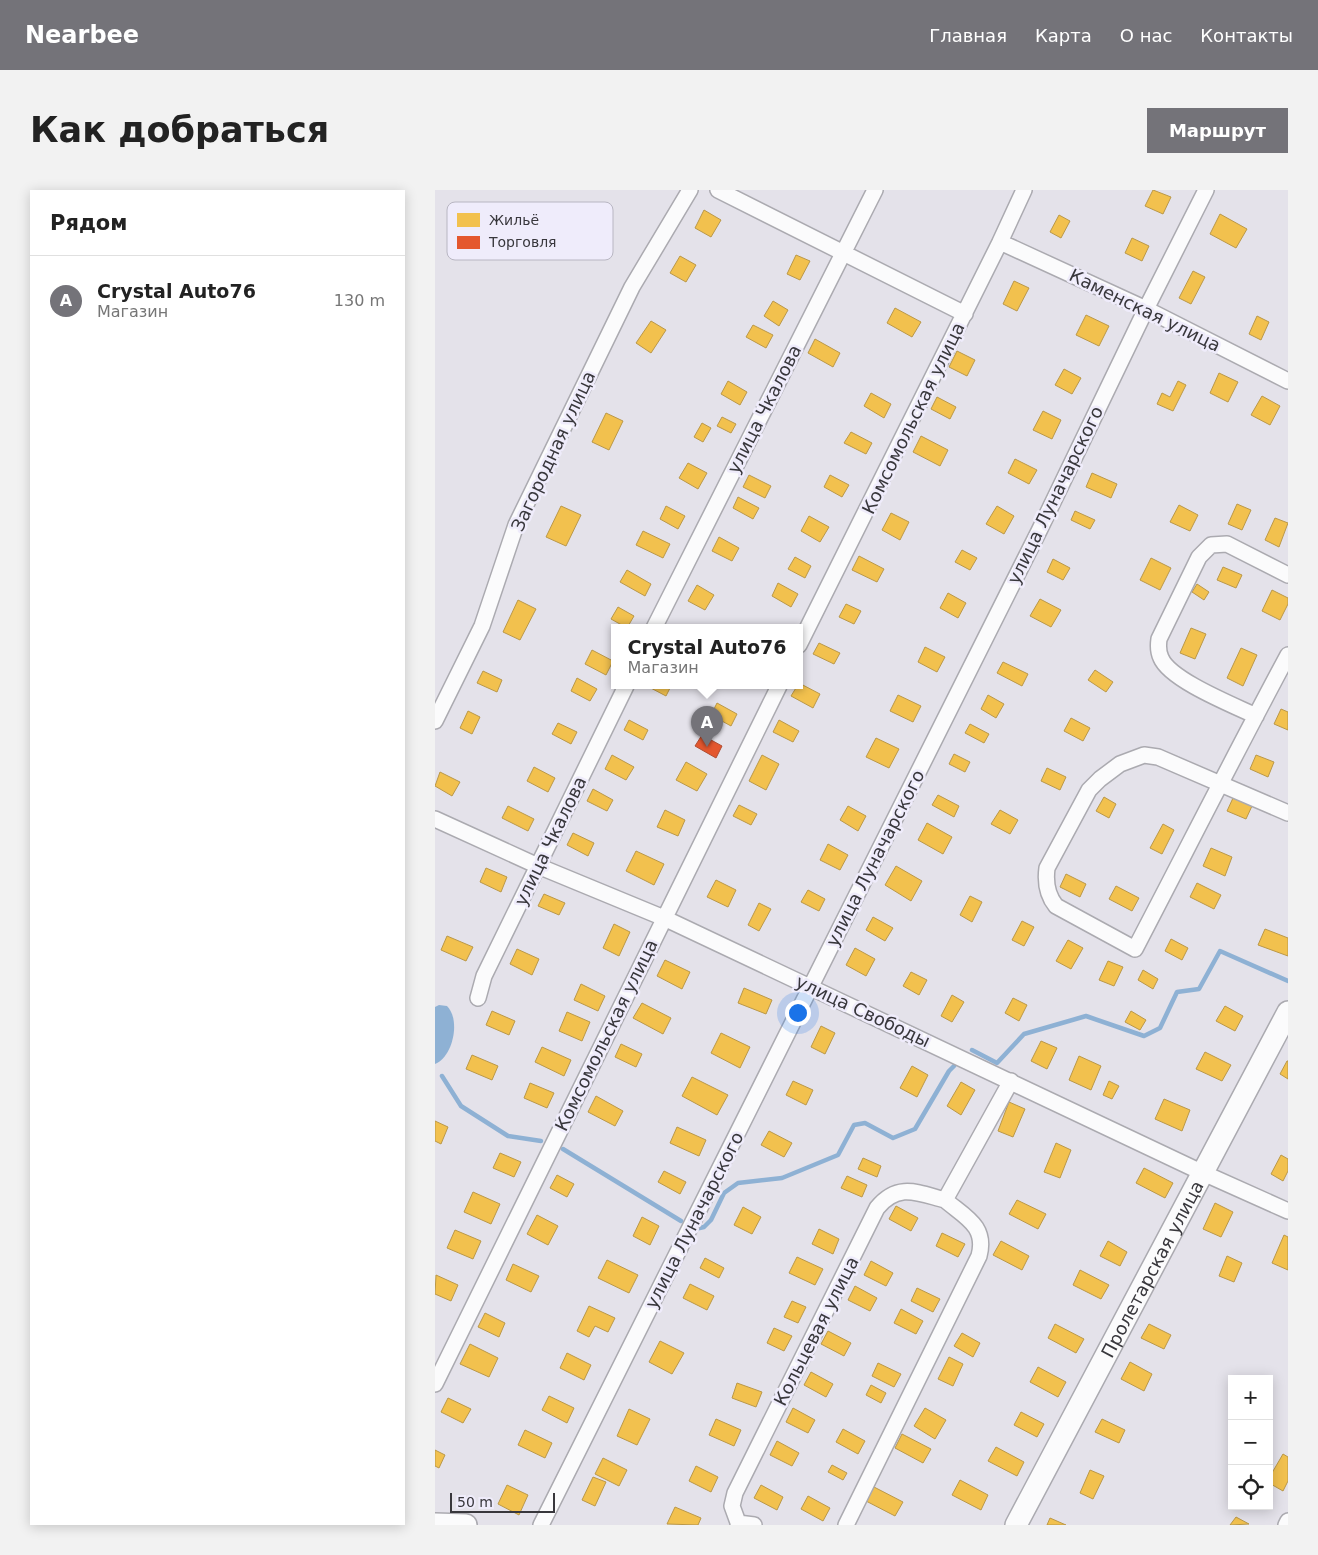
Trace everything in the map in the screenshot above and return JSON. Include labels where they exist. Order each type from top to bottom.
[{"type":"main road","name":"Пролетарская улица","points":[[1016,1525],[1201,1172],[1288,1012]]},
{"type":"main road","points":[[435,1524],[466,1525]]},
{"type":"street","name":"Загородная улица","points":[[435,721],[482,626],[516,525],[631,287],[690,190]]},
{"type":"street","points":[[718,190],[965,314]]},
{"type":"street","name":"улица Чкалова","points":[[656,624],[875,190]]},
{"type":"street","name":"Комсомольская улица","points":[[803,638],[965,314],[1024,190]]},
{"type":"street","name":"улица Луначарского","points":[[541,1525],[1039,531],[1146,309],[1206,190]]},
{"type":"street","name":"Каменская улица","points":[[1000,242],[1146,309],[1288,381]]},
{"type":"street","points":[[1255,716],[1200,689],[1174,673],[1161,660],[1158,650],[1159,639],[1199,557],[1211,545],[1227,544],[1288,575]]},
{"type":"street","points":[[1288,655],[1255,716],[1221,783],[1135,949],[1056,906],[1050,899],[1045,879],[1047,868],[1089,790],[1100,778],[1120,764],[1144,755],[1158,756],[1221,783],[1288,813]]},
{"type":"street","name":"улица Чкалова","points":[[478,998],[484,976],[625,689]]},
{"type":"street","name":"Комсомольская улица","points":[[435,1384],[778,689]]},
{"type":"street","name":"улица Свободы","points":[[435,819],[538,866],[664,918],[1201,1172],[1288,1211]]},
{"type":"street","points":[[945,1200],[1011,1081]]},
{"type":"street","name":"Кольцевая улица","points":[[754,1525],[739,1524],[732,1506],[735,1493],[877,1208],[886,1198],[905,1191],[945,1200],[976,1226],[981,1236],[979,1256],[846,1525]]},
{"type":"street","points":[[1286,1525],[1288,1521]]},
{"type":"water","points":[[439,1005],[447,1006],[451,1012],[454,1020],[454,1029],[453,1038],[446,1054],[435,1064],[435,1007]]},
{"type":"building: Жильё","points":[[1153,190],[1171,197],[1163,214],[1145,206]]},
{"type":"building: Жильё","points":[[704,210],[721,220],[711,237],[695,228]]},
{"type":"building: Жильё","points":[[1220,214],[1247,229],[1236,248],[1210,234]]},
{"type":"building: Жильё","points":[[1059,215],[1070,221],[1061,238],[1050,232]]},
{"type":"building: Жильё","points":[[1132,238],[1149,246],[1142,261],[1125,253]]},
{"type":"building: Жильё","points":[[796,255],[810,261],[800,280],[787,274]]},
{"type":"building: Жильё","points":[[680,256],[696,265],[686,282],[670,273]]},
{"type":"building: Жильё","points":[[1193,271],[1205,277],[1191,304],[1179,298]]},
{"type":"building: Жильё","points":[[1014,281],[1029,288],[1017,311],[1003,304]]},
{"type":"building: Жильё","points":[[773,301],[788,310],[779,326],[764,316]]},
{"type":"building: Жильё","points":[[895,308],[921,322],[912,337],[887,323]]},
{"type":"building: Жильё","points":[[1086,315],[1109,326],[1099,346],[1076,335]]},
{"type":"building: Жильё","points":[[1257,316],[1269,322],[1261,340],[1249,334]]},
{"type":"building: Жильё","points":[[651,321],[666,330],[651,353],[636,343]]},
{"type":"building: Жильё","points":[[753,325],[773,335],[766,348],[746,337]]},
{"type":"building: Жильё","points":[[815,339],[840,353],[833,367],[808,353]]},
{"type":"building: Жильё","points":[[957,351],[975,360],[967,376],[949,367]]},
{"type":"building: Жильё","points":[[1064,369],[1081,378],[1072,394],[1055,385]]},
{"type":"building: Жильё","points":[[1219,373],[1238,382],[1228,402],[1210,393]]},
{"type":"building: Жильё","points":[[728,381],[747,392],[740,405],[721,394]]},
{"type":"building: Жильё","points":[[1178,381],[1186,385],[1173,411],[1157,404],[1162,393],[1170,397]]},
{"type":"building: Жильё","points":[[871,393],[891,404],[884,418],[864,406]]},
{"type":"building: Жильё","points":[[1262,396],[1280,406],[1270,425],[1251,415]]},
{"type":"building: Жильё","points":[[937,397],[956,407],[950,419],[931,409]]},
{"type":"building: Жильё","points":[[1043,411],[1061,420],[1052,439],[1033,430]]},
{"type":"building: Жильё","points":[[606,413],[623,421],[609,450],[592,442]]},
{"type":"building: Жильё","points":[[722,417],[736,424],[731,433],[717,426]]},
{"type":"building: Жильё","points":[[702,423],[711,428],[703,442],[694,437]]},
{"type":"building: Жильё","points":[[851,432],[872,443],[866,454],[844,443]]},
{"type":"building: Жильё","points":[[921,436],[948,450],[940,466],[913,452]]},
{"type":"building: Жильё","points":[[1015,459],[1037,470],[1029,484],[1008,473]]},
{"type":"building: Жильё","points":[[688,463],[707,473],[698,489],[679,478]]},
{"type":"building: Жильё","points":[[1092,473],[1117,484],[1111,498],[1086,487]]},
{"type":"building: Жильё","points":[[749,475],[771,486],[765,498],[743,487]]},
{"type":"building: Жильё","points":[[830,475],[849,485],[842,497],[824,487]]},
{"type":"building: Жильё","points":[[738,497],[759,508],[753,519],[733,508]]},
{"type":"building: Жильё","points":[[1237,504],[1251,510],[1242,530],[1228,524]]},
{"type":"building: Жильё","points":[[1179,505],[1198,515],[1190,531],[1170,522]]},
{"type":"building: Жильё","points":[[561,506],[581,515],[566,546],[546,537]]},
{"type":"building: Жильё","points":[[666,506],[685,516],[678,529],[660,519]]},
{"type":"building: Жильё","points":[[997,506],[1014,516],[1004,534],[986,524]]},
{"type":"building: Жильё","points":[[1075,511],[1095,520],[1090,529],[1071,520]]},
{"type":"building: Жильё","points":[[891,513],[909,522],[900,540],[882,530]]},
{"type":"building: Жильё","points":[[809,516],[829,527],[820,542],[801,531]]},
{"type":"building: Жильё","points":[[1275,518],[1288,523],[1279,547],[1265,540]]},
{"type":"building: Жильё","points":[[643,531],[670,544],[663,558],[636,545]]},
{"type":"building: Жильё","points":[[719,537],[739,548],[732,561],[712,551]]},
{"type":"building: Жильё","points":[[962,550],[977,558],[970,570],[955,562]]},
{"type":"building: Жильё","points":[[859,556],[884,569],[877,582],[852,570]]},
{"type":"building: Жильё","points":[[795,557],[811,566],[805,578],[788,569]]},
{"type":"building: Жильё","points":[[1151,558],[1171,568],[1160,590],[1140,580]]},
{"type":"building: Жильё","points":[[1053,559],[1070,568],[1063,580],[1047,572]]},
{"type":"building: Жильё","points":[[1223,567],[1242,575],[1236,588],[1217,580]]},
{"type":"building: Жильё","points":[[627,570],[651,584],[645,596],[620,582]]},
{"type":"building: Жильё","points":[[778,583],[798,594],[791,607],[772,596]]},
{"type":"building: Жильё","points":[[1197,584],[1209,592],[1204,600],[1192,592]]},
{"type":"building: Жильё","points":[[697,585],[714,595],[705,610],[688,601]]},
{"type":"building: Жильё","points":[[1272,590],[1288,598],[1288,604],[1280,620],[1262,611]]},
{"type":"building: Жильё","points":[[948,593],[966,603],[958,618],[940,608]]},
{"type":"building: Жильё","points":[[1040,599],[1061,610],[1051,627],[1030,616]]},
{"type":"building: Жильё","points":[[518,600],[536,609],[520,640],[503,632]]},
{"type":"building: Жильё","points":[[846,604],[861,611],[854,624],[839,617]]},
{"type":"building: Жильё","points":[[618,607],[634,616],[629,624],[620,624],[611,619]]},
{"type":"building: Жильё","points":[[1191,628],[1206,634],[1195,659],[1180,653]]},
{"type":"building: Жильё","points":[[819,643],[840,653],[834,664],[813,654]]},
{"type":"building: Жильё","points":[[925,647],[945,657],[937,672],[918,662]]},
{"type":"building: Жильё","points":[[1241,648],[1257,655],[1243,686],[1227,678]]},
{"type":"building: Жильё","points":[[592,650],[611,660],[611,665],[606,675],[585,664]]},
{"type":"building: Жильё","points":[[1003,662],[1028,674],[1022,686],[997,673]]},
{"type":"building: Жильё","points":[[1095,670],[1113,682],[1106,692],[1088,680]]},
{"type":"building: Жильё","points":[[483,671],[502,680],[497,692],[477,683]]},
{"type":"building: Жильё","points":[[577,678],[597,689],[590,701],[571,691]]},
{"type":"building: Жильё","points":[[803,685],[820,694],[813,708],[791,696],[795,689],[803,689]]},
{"type":"building: Жильё","points":[[653,689],[670,689],[666,696]]},
{"type":"building: Жильё","points":[[898,695],[921,706],[913,722],[890,711]]},
{"type":"building: Жильё","points":[[988,695],[1004,704],[996,718],[981,709]]},
{"type":"building: Жильё","points":[[717,703],[737,714],[731,726],[711,715]]},
{"type":"building: Жильё","points":[[1281,709],[1288,712],[1288,730],[1274,724]]},
{"type":"building: Жильё","points":[[468,711],[480,717],[472,734],[460,728]]},
{"type":"building: Жильё","points":[[1071,718],[1090,728],[1083,741],[1064,731]]},
{"type":"building: Жильё","points":[[629,720],[648,730],[643,740],[624,730]]},
{"type":"building: Жильё","points":[[779,720],[799,731],[793,742],[773,732]]},
{"type":"building: Жильё","points":[[558,723],[577,732],[571,744],[552,734]]},
{"type":"building: Жильё","points":[[970,724],[989,734],[984,743],[965,733]]},
{"type":"building: Жильё","points":[[876,738],[899,749],[889,768],[866,757]]},
{"type":"building: Жильё","points":[[954,754],[970,762],[965,772],[949,764]]},
{"type":"building: Жильё","points":[[612,755],[634,767],[626,780],[605,769]]},
{"type":"building: Жильё","points":[[762,755],[779,764],[766,790],[749,781]]},
{"type":"building: Жильё","points":[[1256,755],[1274,762],[1268,777],[1250,769]]},
{"type":"building: Жильё","points":[[686,762],[707,774],[697,791],[676,780]]},
{"type":"building: Жильё","points":[[534,767],[555,778],[548,792],[527,781]]},
{"type":"building: Жильё","points":[[1047,768],[1066,777],[1060,790],[1041,781]]},
{"type":"building: Жильё","points":[[440,772],[460,782],[452,796],[435,786]]},
{"type":"building: Жильё","points":[[593,789],[613,800],[607,811],[587,801]]},
{"type":"building: Жильё","points":[[938,795],[959,806],[954,817],[932,805]]},
{"type":"building: Жильё","points":[[1104,797],[1116,804],[1109,818],[1096,811]]},
{"type":"building: Жильё","points":[[1233,798],[1252,806],[1246,819],[1227,811]]},
{"type":"building: Жильё","points":[[739,805],[757,814],[751,825],[733,816]]},
{"type":"building: Жильё","points":[[508,806],[534,819],[528,831],[502,818]]},
{"type":"building: Жильё","points":[[848,806],[866,816],[858,831],[840,820]]},
{"type":"building: Жильё","points":[[665,810],[685,820],[678,836],[657,827]]},
{"type":"building: Жильё","points":[[1000,810],[1018,820],[1010,834],[991,824]]},
{"type":"building: Жильё","points":[[927,823],[952,837],[943,854],[918,840]]},
{"type":"building: Жильё","points":[[1163,824],[1174,830],[1162,854],[1150,848]]},
{"type":"building: Жильё","points":[[573,833],[594,843],[588,856],[567,845]]},
{"type":"building: Жильё","points":[[828,844],[848,855],[840,870],[820,860]]},
{"type":"building: Жильё","points":[[1211,848],[1232,857],[1225,876],[1203,866]]},
{"type":"building: Жильё","points":[[636,851],[664,864],[654,885],[626,871]]},
{"type":"building: Жильё","points":[[896,866],[922,881],[911,901],[885,885]]},
{"type":"building: Жильё","points":[[486,868],[507,877],[501,892],[480,882]]},
{"type":"building: Жильё","points":[[1066,874],[1086,884],[1080,897],[1060,887]]},
{"type":"building: Жильё","points":[[716,880],[736,890],[728,907],[707,897]]},
{"type":"building: Жильё","points":[[1197,883],[1221,895],[1214,909],[1190,897]]},
{"type":"building: Жильё","points":[[1116,886],[1139,898],[1132,911],[1109,899]]},
{"type":"building: Жильё","points":[[808,890],[825,899],[819,911],[801,902]]},
{"type":"building: Жильё","points":[[544,894],[565,903],[559,915],[538,906]]},
{"type":"building: Жильё","points":[[970,896],[982,902],[972,922],[960,915]]},
{"type":"building: Жильё","points":[[759,903],[771,909],[759,931],[748,925]]},
{"type":"building: Жильё","points":[[873,917],[893,928],[885,941],[866,930]]},
{"type":"building: Жильё","points":[[1022,921],[1034,927],[1024,946],[1012,940]]},
{"type":"building: Жильё","points":[[614,924],[630,932],[619,956],[603,948]]},
{"type":"building: Жильё","points":[[1265,929],[1288,938],[1288,956],[1258,945]]},
{"type":"building: Жильё","points":[[447,936],[473,947],[466,961],[441,950]]},
{"type":"building: Жильё","points":[[1171,939],[1188,948],[1182,960],[1165,951]]},
{"type":"building: Жильё","points":[[1068,940],[1083,948],[1071,969],[1056,961]]},
{"type":"building: Жильё","points":[[855,948],[875,959],[866,976],[846,965]]},
{"type":"building: Жильё","points":[[517,949],[539,959],[532,975],[510,964]]},
{"type":"building: Жильё","points":[[665,960],[690,972],[682,989],[657,976]]},
{"type":"building: Жильё","points":[[1108,961],[1123,967],[1114,986],[1099,980]]},
{"type":"building: Жильё","points":[[1143,970],[1158,979],[1153,989],[1138,980]]},
{"type":"building: Жильё","points":[[911,972],[927,980],[919,995],[903,986]]},
{"type":"building: Жильё","points":[[581,984],[605,996],[598,1011],[574,1000]]},
{"type":"building: Жильё","points":[[744,988],[772,1000],[766,1014],[738,1003]]},
{"type":"building: Жильё","points":[[952,995],[964,1002],[952,1022],[941,1016]]},
{"type":"building: Жильё","points":[[1013,998],[1027,1005],[1019,1021],[1005,1013]]},
{"type":"building: Жильё","points":[[642,1003],[671,1018],[663,1034],[633,1018]]},
{"type":"building: Жильё","points":[[1225,1006],[1243,1016],[1235,1031],[1216,1021]]},
{"type":"building: Жильё","points":[[492,1011],[515,1021],[509,1035],[486,1025]]},
{"type":"building: Жильё","points":[[1131,1011],[1146,1020],[1140,1030],[1125,1022]]},
{"type":"building: Жильё","points":[[567,1012],[590,1022],[582,1041],[559,1031]]},
{"type":"building: Жильё","points":[[821,1026],[835,1033],[825,1054],[811,1047]]},
{"type":"building: Жильё","points":[[721,1033],[750,1047],[740,1068],[711,1053]]},
{"type":"building: Жильё","points":[[1041,1041],[1057,1048],[1047,1069],[1031,1061]]},
{"type":"building: Жильё","points":[[621,1044],[642,1054],[636,1067],[615,1057]]},
{"type":"building: Жильё","points":[[542,1047],[571,1060],[564,1076],[535,1062]]},
{"type":"building: Жильё","points":[[1205,1052],[1231,1065],[1222,1081],[1196,1069]]},
{"type":"building: Жильё","points":[[472,1055],[498,1066],[492,1080],[466,1069]]},
{"type":"building: Жильё","points":[[1079,1056],[1101,1066],[1091,1090],[1069,1080]]},
{"type":"building: Жильё","points":[[1288,1061],[1288,1079],[1280,1074]]},
{"type":"building: Жильё","points":[[912,1066],[928,1075],[917,1097],[900,1088]]},
{"type":"building: Жильё","points":[[692,1077],[728,1095],[717,1115],[682,1096]]},
{"type":"building: Жильё","points":[[793,1081],[813,1090],[806,1105],[786,1095]]},
{"type":"building: Жильё","points":[[1109,1081],[1119,1086],[1112,1099],[1103,1095]]},
{"type":"building: Жильё","points":[[961,1082],[975,1090],[961,1115],[947,1106]]},
{"type":"building: Жильё","points":[[530,1083],[554,1093],[547,1108],[524,1098]]},
{"type":"building: Жильё","points":[[596,1096],[623,1111],[615,1126],[588,1112]]},
{"type":"building: Жильё","points":[[1164,1099],[1190,1110],[1182,1131],[1155,1119]]},
{"type":"building: Жильё","points":[[1009,1102],[1025,1109],[1013,1137],[998,1131]]},
{"type":"building: Жильё","points":[[435,1121],[448,1127],[441,1144],[435,1141]]},
{"type":"building: Жильё","points":[[677,1127],[706,1140],[699,1156],[670,1143]]},
{"type":"building: Жильё","points":[[769,1131],[792,1143],[784,1157],[761,1145]]},
{"type":"building: Жильё","points":[[1056,1143],[1071,1150],[1060,1178],[1044,1172]]},
{"type":"building: Жильё","points":[[500,1153],[521,1162],[514,1177],[493,1168]]},
{"type":"building: Жильё","points":[[1281,1155],[1288,1159],[1288,1171],[1283,1181],[1271,1174]]},
{"type":"building: Жильё","points":[[863,1158],[881,1166],[877,1177],[858,1169]]},
{"type":"building: Жильё","points":[[1144,1168],[1173,1183],[1165,1198],[1136,1183]]},
{"type":"building: Жильё","points":[[664,1171],[686,1182],[680,1194],[658,1182]]},
{"type":"building: Жильё","points":[[557,1175],[574,1184],[567,1197],[550,1188]]},
{"type":"building: Жильё","points":[[847,1176],[867,1185],[862,1197],[841,1188]]},
{"type":"building: Жильё","points":[[473,1192],[500,1204],[491,1224],[464,1212]]},
{"type":"building: Жильё","points":[[1017,1200],[1046,1214],[1038,1229],[1009,1214]]},
{"type":"building: Жильё","points":[[1215,1203],[1233,1212],[1221,1237],[1203,1229]]},
{"type":"building: Жильё","points":[[896,1206],[918,1218],[911,1231],[889,1219]]},
{"type":"building: Жильё","points":[[743,1207],[761,1217],[752,1234],[734,1225]]},
{"type":"building: Жильё","points":[[537,1215],[558,1226],[548,1245],[527,1234]]},
{"type":"building: Жильё","points":[[642,1217],[659,1226],[650,1245],[633,1236]]},
{"type":"building: Жильё","points":[[819,1229],[839,1239],[833,1254],[812,1244]]},
{"type":"building: Жильё","points":[[455,1230],[481,1241],[473,1259],[447,1248]]},
{"type":"building: Жильё","points":[[942,1233],[965,1244],[958,1257],[936,1246]]},
{"type":"building: Жильё","points":[[1284,1235],[1288,1237],[1288,1270],[1272,1263]]},
{"type":"building: Жильё","points":[[1001,1241],[1029,1256],[1022,1270],[993,1255]]},
{"type":"building: Жильё","points":[[1108,1241],[1127,1252],[1120,1266],[1100,1256]]},
{"type":"building: Жильё","points":[[1227,1256],[1242,1263],[1234,1282],[1219,1276]]},
{"type":"building: Жильё","points":[[797,1257],[823,1269],[815,1285],[789,1273]]},
{"type":"building: Жильё","points":[[705,1258],[724,1268],[719,1278],[700,1268]]},
{"type":"building: Жильё","points":[[607,1260],[638,1275],[629,1293],[598,1278]]},
{"type":"building: Жильё","points":[[871,1261],[893,1273],[886,1286],[864,1275]]},
{"type":"building: Жильё","points":[[513,1264],[539,1276],[531,1292],[506,1280]]},
{"type":"building: Жильё","points":[[1080,1270],[1109,1285],[1101,1299],[1073,1285]]},
{"type":"building: Жильё","points":[[436,1275],[458,1285],[451,1301],[435,1294]]},
{"type":"building: Жильё","points":[[690,1284],[714,1296],[707,1310],[683,1298]]},
{"type":"building: Жильё","points":[[855,1286],[877,1298],[870,1311],[848,1300]]},
{"type":"building: Жильё","points":[[917,1288],[940,1299],[933,1312],[911,1301]]},
{"type":"building: Жильё","points":[[792,1301],[806,1307],[798,1323],[784,1317]]},
{"type":"building: Жильё","points":[[589,1306],[615,1318],[608,1332],[595,1326],[589,1337],[577,1331]]},
{"type":"building: Жильё","points":[[901,1309],[923,1321],[916,1334],[894,1323]]},
{"type":"building: Жильё","points":[[485,1313],[505,1323],[499,1337],[478,1327]]},
{"type":"building: Жильё","points":[[1055,1324],[1084,1339],[1076,1353],[1048,1338]]},
{"type":"building: Жильё","points":[[1149,1324],[1171,1335],[1164,1349],[1141,1338]]},
{"type":"building: Жильё","points":[[774,1328],[792,1336],[784,1351],[767,1343]]},
{"type":"building: Жильё","points":[[828,1331],[851,1343],[844,1356],[821,1344]]},
{"type":"building: Жильё","points":[[962,1333],[980,1343],[973,1357],[954,1346]]},
{"type":"building: Жильё","points":[[660,1341],[684,1353],[672,1374],[649,1362]]},
{"type":"building: Жильё","points":[[470,1344],[498,1358],[489,1377],[460,1364]]},
{"type":"building: Жильё","points":[[567,1353],[591,1365],[584,1380],[560,1368]]},
{"type":"building: Жильё","points":[[949,1357],[963,1364],[953,1386],[938,1379]]},
{"type":"building: Жильё","points":[[1130,1362],[1152,1374],[1144,1391],[1121,1379]]},
{"type":"building: Жильё","points":[[878,1363],[901,1374],[894,1387],[872,1376]]},
{"type":"building: Жильё","points":[[1038,1367],[1066,1382],[1058,1397],[1030,1382]]},
{"type":"building: Жильё","points":[[811,1372],[833,1384],[826,1397],[804,1385]]},
{"type":"building: Жильё","points":[[737,1383],[762,1392],[756,1407],[732,1398]]},
{"type":"building: Жильё","points":[[871,1385],[886,1393],[881,1403],[866,1395]]},
{"type":"building: Жильё","points":[[549,1396],[574,1408],[567,1423],[542,1410]]},
{"type":"building: Жильё","points":[[448,1398],[471,1409],[463,1423],[441,1412]]},
{"type":"building: Жильё","points":[[793,1408],[815,1420],[808,1433],[786,1422]]},
{"type":"building: Жильё","points":[[925,1408],[946,1420],[935,1439],[914,1426]]},
{"type":"building: Жильё","points":[[629,1409],[650,1419],[637,1445],[617,1436]]},
{"type":"building: Жильё","points":[[1021,1412],[1044,1424],[1037,1437],[1014,1425]]},
{"type":"building: Жильё","points":[[716,1419],[741,1430],[734,1446],[709,1435]]},
{"type":"building: Жильё","points":[[1102,1419],[1125,1430],[1119,1443],[1095,1432]]},
{"type":"building: Жильё","points":[[843,1429],[865,1441],[858,1454],[836,1442]]},
{"type":"building: Жильё","points":[[525,1430],[552,1443],[545,1458],[518,1445]]},
{"type":"building: Жильё","points":[[902,1434],[931,1449],[923,1463],[895,1448]]},
{"type":"building: Жильё","points":[[777,1441],[799,1453],[792,1466],[770,1455]]},
{"type":"building: Жильё","points":[[996,1447],[1024,1462],[1017,1476],[988,1461]]},
{"type":"building: Жильё","points":[[435,1450],[445,1455],[439,1468],[435,1466]]},
{"type":"building: Жильё","points":[[1283,1454],[1288,1457],[1288,1481],[1283,1491],[1273,1485],[1273,1471]]},
{"type":"building: Жильё","points":[[603,1458],[627,1470],[619,1486],[595,1474]]},
{"type":"building: Жильё","points":[[832,1465],[847,1473],[843,1480],[828,1472]]},
{"type":"building: Жильё","points":[[696,1466],[718,1477],[711,1492],[689,1481]]},
{"type":"building: Жильё","points":[[1090,1470],[1104,1476],[1093,1499],[1080,1493]]},
{"type":"building: Жильё","points":[[593,1477],[606,1482],[595,1506],[582,1500]]},
{"type":"building: Жильё","points":[[960,1480],[988,1495],[981,1510],[952,1495]]},
{"type":"building: Жильё","points":[[507,1485],[528,1495],[519,1515],[498,1504]]},
{"type":"building: Жильё","points":[[761,1485],[783,1497],[777,1510],[754,1498]]},
{"type":"building: Жильё","points":[[874,1487],[903,1502],[895,1516],[866,1501]]},
{"type":"building: Жильё","points":[[808,1496],[830,1508],[823,1521],[801,1509]]},
{"type":"building: Жильё","points":[[675,1507],[701,1518],[698,1525],[667,1524]]},
{"type":"building: Жильё","points":[[1236,1517],[1249,1524],[1230,1525]]},
{"type":"building: Жильё","points":[[1050,1518],[1066,1525],[1047,1525]]},
{"type":"building: Торговля","points":[[702,735],[722,746],[716,758],[695,746]]},
{"type":"waterway","points":[[972,1050],[997,1063],[1024,1034],[1086,1016],[1144,1036],[1160,1028],[1177,992],[1199,989],[1220,951],[1288,981]]},
{"type":"waterway","points":[[695,1229],[704,1227],[711,1220],[724,1193],[738,1183],[782,1178],[838,1155],[854,1125],[865,1123],[893,1138],[915,1129],[949,1071],[954,1066]]},
{"type":"waterway","points":[[442,1076],[461,1106],[508,1136],[541,1141]]},
{"type":"waterway","points":[[563,1149],[681,1221]]},
{"type":"place","name":"Crystal Auto76","points":[[707,747]]}]
